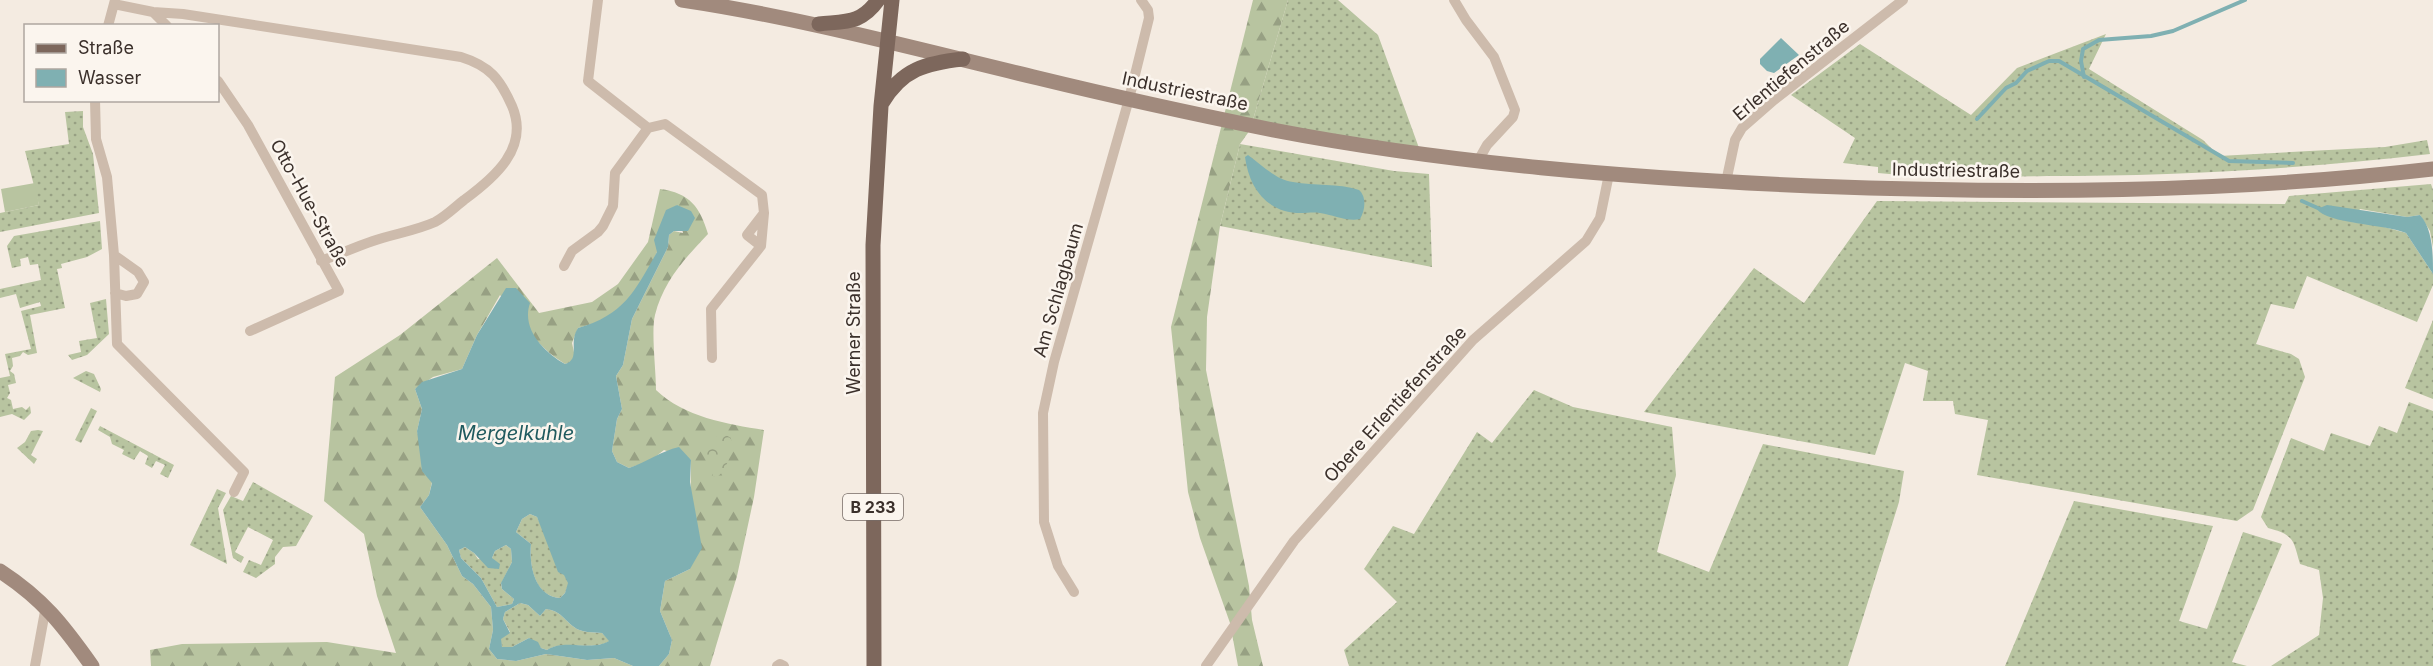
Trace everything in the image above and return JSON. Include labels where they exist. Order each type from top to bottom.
[{"type":"main road","points":[[819,24],[853,21],[864,16],[878,0]]},
{"type":"main road","name":"Werner Straße","points":[[874,666],[873,245],[881,106],[892,0]]},
{"type":"main road","points":[[881,106],[891,88],[916,69],[936,62],[963,60]]},
{"type":"street","points":[[598,0],[588,81],[648,128]]},
{"type":"street","name":"Industriestraße","points":[[682,0],[819,24],[1130,99],[1274,130],[1478,161],[1609,174],[1726,182],[1968,190],[2142,190],[2339,179],[2433,169]]},
{"type":"street","name":"Am Schlagbaum","points":[[1074,592],[1058,566],[1044,522],[1042,413],[1130,99],[1149,18],[1148,10],[1141,0]]},
{"type":"street","points":[[1454,0],[1494,57],[1515,110],[1513,117],[1487,145],[1478,161]]},
{"type":"street","name":"Erlentiefenstraße","points":[[1726,182],[1735,140],[1742,128],[1774,100],[1903,0]]},
{"type":"street","points":[[109,24],[115,2],[153,12],[183,14],[441,54],[476,62],[490,70],[514,111],[514,145],[509,158],[489,182],[436,222],[372,241],[321,261]]},
{"type":"street","points":[[153,12],[165,24]]},
{"type":"street","name":"Otto-Hue-Straße","points":[[219,82],[248,125],[339,291],[250,331]]},
{"type":"street","points":[[95,102],[96,139],[107,177],[114,255],[117,344],[244,472],[234,492]]},
{"type":"street","points":[[564,266],[572,250],[603,226],[613,206],[615,173],[648,128],[665,124],[762,195],[764,213],[761,246],[711,309],[712,358]]},
{"type":"street","name":"Obere Erlentiefenstraße","points":[[1206,666],[1294,541],[1473,340],[1586,241],[1600,218],[1609,174]]},
{"type":"street","points":[[761,246],[747,235],[764,213]]},
{"type":"street","points":[[114,255],[138,272],[144,282],[137,294],[126,296],[115,293]]},
{"type":"street","points":[[0,571],[21,584],[46,606],[60,621],[92,666]]},
{"type":"street","points":[[35,666],[46,606]]},
{"type":"street","points":[[777,666],[780,664],[784,666]]},
{"type":"green space","points":[[1253,0],[1288,0],[1250,130],[1240,144],[1220,226],[1207,317],[1206,370],[1249,586],[1252,620],[1263,666],[1238,666],[1230,623],[1200,538],[1188,492],[1171,327]]},
{"type":"green space","points":[[1288,0],[1338,0],[1378,35],[1423,159],[1250,130]]},
{"type":"green space","points":[[2106,34],[2089,69],[2203,140],[2219,156],[2385,147],[2427,140],[2430,154],[2286,168],[2143,175],[1962,177],[1878,173],[1878,167],[1843,163],[1855,138],[1791,95],[1860,44],[1971,115],[2017,68]]},
{"type":"green space","points":[[83,111],[83,127],[93,154],[99,213],[0,232],[0,213],[39,205],[25,151],[69,144],[65,112]]},
{"type":"green space","points":[[1240,144],[1394,171],[1429,174],[1432,267],[1220,226]]},
{"type":"green space","points":[[35,183],[39,205],[5,212],[1,189]]},
{"type":"green space","points":[[2431,184],[2433,190],[2433,247],[2430,231],[2420,215],[2407,217],[2360,209],[2351,222],[2370,223],[2406,233],[2433,274],[2433,285],[2417,322],[2307,276],[2294,309],[2271,304],[2256,344],[2291,354],[2299,359],[2305,377],[2253,510],[2237,521],[1977,475],[1988,420],[1955,414],[1953,401],[1923,401],[1928,371],[1905,363],[1875,455],[1644,412],[1754,268],[1804,303],[1877,201],[2285,204],[2289,196]]},
{"type":"green space","points":[[660,189],[679,194],[692,203],[701,216],[708,234],[669,281],[655,315],[653,331],[656,390],[679,407],[693,413],[721,422],[764,430],[754,497],[737,576],[710,666],[659,666],[669,654],[672,640],[660,611],[665,581],[690,569],[691,460],[664,450],[650,461],[629,468],[617,462],[612,451],[617,419],[622,409],[616,376],[623,365],[632,319],[668,247],[669,235],[674,231],[683,233],[677,205],[647,273],[631,297],[616,312],[601,321],[578,328],[572,343],[575,357],[571,362],[565,364],[547,350],[530,333],[500,295],[477,335],[462,369],[433,377],[415,389],[422,409],[417,431],[432,482],[429,495],[420,507],[447,545],[462,576],[473,584],[491,607],[493,630],[489,649],[497,659],[516,661],[546,654],[587,660],[614,658],[633,666],[151,666],[150,650],[182,644],[327,642],[396,653],[377,596],[364,534],[324,501],[335,377],[400,335],[497,258],[539,313],[592,302],[618,284],[648,242]]},
{"type":"green space","points":[[100,221],[102,249],[87,257],[61,264],[62,268],[57,269],[65,308],[30,315],[37,353],[28,355],[23,352],[20,356],[12,358],[13,366],[10,371],[14,374],[16,383],[8,385],[10,393],[7,398],[11,400],[13,409],[22,407],[26,410],[30,406],[31,413],[24,420],[12,414],[0,417],[0,378],[10,376],[5,354],[31,349],[21,311],[41,306],[40,302],[20,308],[16,294],[0,298],[0,289],[41,280],[38,264],[30,265],[28,257],[20,259],[21,266],[12,268],[7,246],[14,236]]},
{"type":"green space","points":[[106,299],[109,334],[87,355],[72,360],[68,355],[81,352],[79,341],[97,338],[90,303]]},
{"type":"green space","points":[[2433,320],[2433,399],[2405,388]]},
{"type":"green space","points":[[86,371],[94,374],[101,389],[100,392],[73,378]]},
{"type":"green space","points":[[1534,390],[1573,407],[1672,427],[1676,475],[1657,552],[1709,572],[1763,444],[1904,471],[1899,502],[1848,666],[1349,666],[1344,650],[1397,602],[1364,569],[1393,526],[1414,534],[1477,432],[1492,443]]},
{"type":"green space","points":[[2409,402],[2433,411],[2433,666],[2271,666],[2319,635],[2323,598],[2319,570],[2300,564],[2292,540],[2283,533],[2268,528],[2261,517],[2291,438],[2324,451],[2331,433],[2370,446],[2379,426],[2397,433]]},
{"type":"green space","points":[[91,408],[97,411],[81,443],[75,440]]},
{"type":"green space","points":[[100,426],[174,465],[168,478],[160,474],[165,465],[156,461],[152,468],[145,464],[148,456],[140,451],[134,460],[122,454],[124,450],[112,444],[110,437],[98,430]]},
{"type":"green space","points":[[31,431],[43,431],[31,455],[37,459],[34,464],[17,448],[25,442]]},
{"type":"green space","points":[[724,434],[731,438],[731,448],[727,465],[717,477],[713,476],[706,450],[710,440]]},
{"type":"green space","points":[[253,482],[313,516],[296,546],[283,547],[275,557],[275,564],[256,578],[243,572],[249,560],[261,565],[273,540],[248,527],[235,552],[244,557],[241,563],[233,558],[223,510],[231,496],[243,501]]},
{"type":"green space","points":[[217,489],[226,493],[218,508],[227,564],[190,545]]},
{"type":"green space","points":[[2074,501],[2213,526],[2179,621],[2207,629],[2243,532],[2282,544],[2232,662],[2247,666],[2005,666]]},
{"type":"green space","points":[[530,514],[537,517],[569,583],[560,598],[551,596],[539,586],[531,562],[531,544],[516,532],[522,519]]},
{"type":"green space","points":[[506,545],[511,549],[512,562],[501,584],[502,589],[514,599],[512,604],[497,607],[481,578],[461,558],[459,550],[465,547],[478,559],[492,558],[495,551]]},
{"type":"green space","points":[[520,603],[528,605],[540,616],[546,609],[555,612],[577,629],[602,633],[610,641],[594,646],[561,646],[547,650],[529,638],[512,647],[502,647],[500,639],[510,632],[503,619],[505,612]]},
{"type":"water","points":[[1781,38],[1799,55],[1774,73],[1767,71],[1760,64],[1760,59]]},
{"type":"water","points":[[1248,155],[1287,181],[1342,186],[1359,190],[1362,193],[1364,204],[1360,219],[1345,219],[1317,213],[1289,212],[1278,209],[1262,197],[1251,179],[1245,157]]},
{"type":"water","name":"Mergelkuhle","points":[[677,205],[691,211],[695,218],[688,231],[674,231],[669,235],[668,247],[632,319],[623,365],[616,376],[622,409],[617,419],[612,451],[617,462],[629,468],[679,447],[691,460],[690,482],[702,548],[690,569],[665,581],[660,611],[672,640],[669,654],[659,666],[633,666],[614,658],[587,660],[546,654],[516,661],[497,659],[489,649],[493,630],[491,607],[473,584],[462,576],[447,545],[420,507],[429,495],[432,483],[422,471],[417,431],[422,409],[415,389],[422,382],[462,369],[477,335],[506,288],[516,288],[530,303],[529,322],[536,339],[542,346],[565,364],[570,362],[574,354],[574,339],[578,328],[594,323],[617,309],[642,278],[657,252],[654,240],[666,210]],"holes":[[[530,514],[537,517],[558,572],[564,575],[568,583],[565,593],[560,598],[551,596],[539,586],[531,561],[531,544],[516,532],[522,519]],[[506,545],[511,549],[512,562],[501,583],[502,589],[514,599],[512,604],[497,607],[481,578],[461,558],[459,550],[465,547],[488,568],[499,569],[500,564],[492,558],[495,551]],[[520,603],[528,605],[540,616],[546,609],[551,610],[559,613],[577,629],[602,633],[609,641],[594,645],[562,645],[547,650],[529,638],[512,647],[502,647],[501,639],[510,633],[503,619],[505,612]]]},
{"type":"water","points":[[2327,205],[2407,217],[2420,215],[2430,235],[2433,274],[2406,233],[2332,218],[2317,209]]},
{"type":"waterway","points":[[2084,77],[2081,61],[2083,49],[2099,40],[2151,36],[2173,31],[2245,0]]},
{"type":"waterway","points":[[1977,119],[2006,88],[2016,83],[2027,71],[2049,61],[2059,61],[2229,161],[2293,163]]},
{"type":"waterway","points":[[2302,201],[2320,209]]}]
